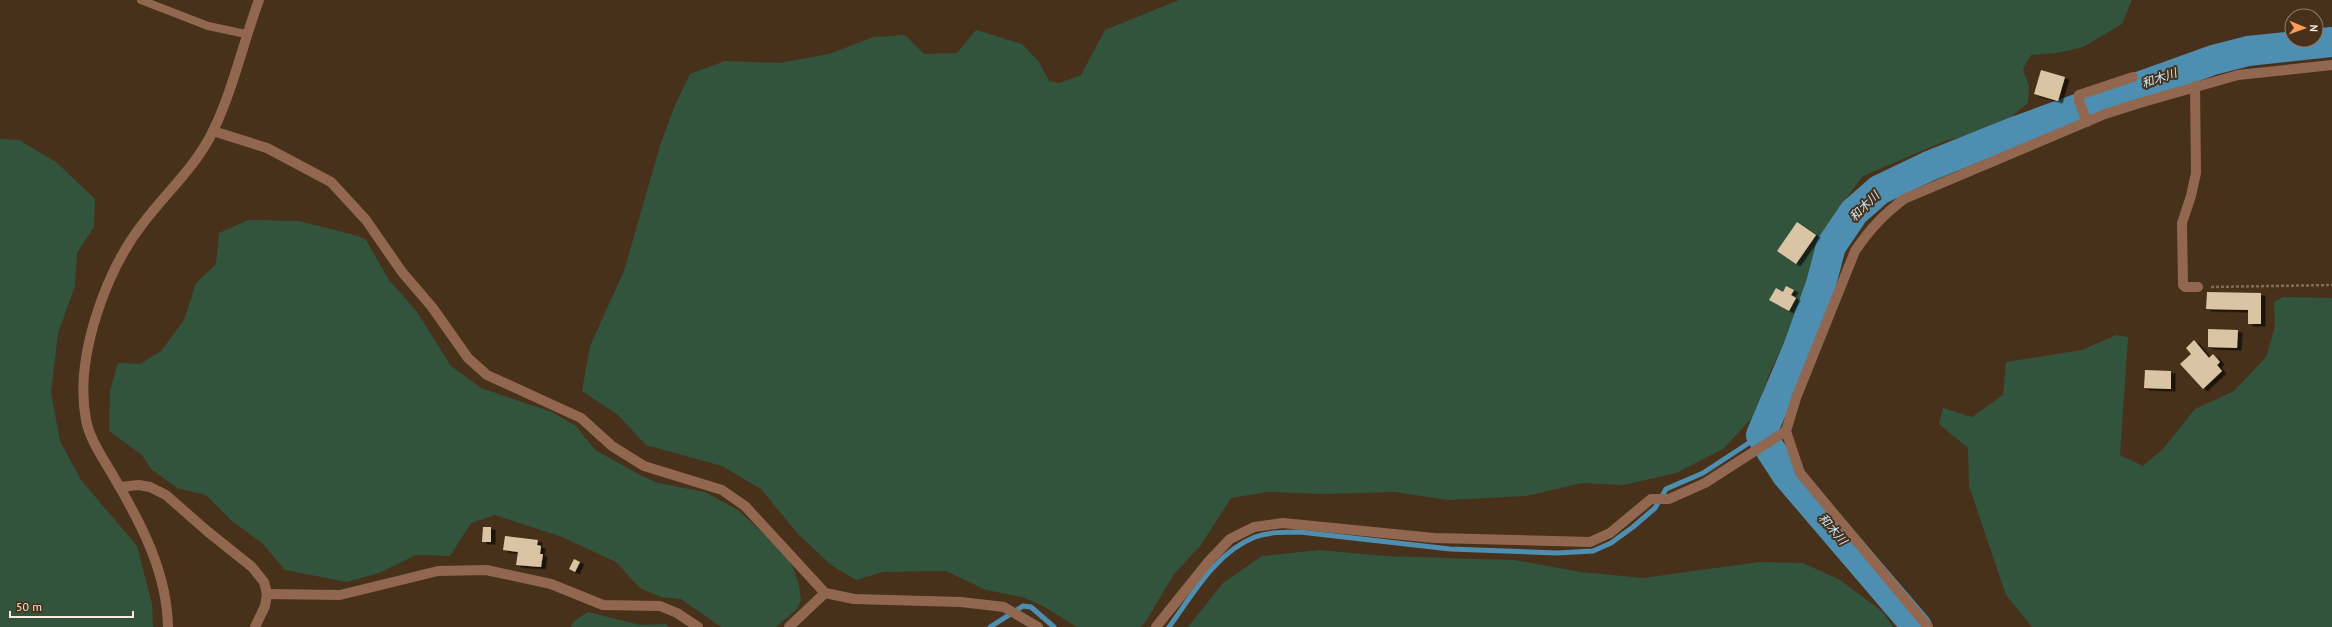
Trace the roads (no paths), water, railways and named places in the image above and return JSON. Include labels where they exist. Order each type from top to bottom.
[{"type":"street","points":[[168,627],[165,586],[157,561],[120,487],[95,444],[86,420],[84,389],[95,318],[120,255],[143,223],[196,157],[213,131],[231,86],[246,34],[259,0]]},
{"type":"street","points":[[1156,627],[1209,561],[1230,539],[1254,527],[1283,523],[1434,538],[1581,544],[1590,542],[1610,533],[1651,500],[1669,499],[1705,483],[1782,434],[1855,251],[1882,216],[1904,199],[2086,120],[2195,86],[2238,75],[2332,65]]},
{"type":"street","points":[[2086,120],[2079,101],[2079,95],[2133,77]]},
{"type":"street","points":[[2195,86],[2196,173],[2191,196],[2182,223],[2182,243],[2183,285],[2185,287],[2198,287]]},
{"type":"street","points":[[213,131],[267,148],[331,182],[366,220],[402,272],[432,307],[468,358],[487,375],[543,399],[581,418],[612,446],[644,466],[722,490],[745,506],[825,593],[854,599],[961,602],[1004,608],[1020,615],[1038,627]]},
{"type":"street","points":[[1782,434],[1800,472],[1928,627]]},
{"type":"street","points":[[120,487],[139,485],[150,487],[166,495],[206,531],[252,567],[264,582],[267,594],[265,606],[255,627]]},
{"type":"street","points":[[267,594],[340,595],[438,572],[486,570],[551,584],[603,605],[660,606],[677,613],[698,627]]},
{"type":"street","points":[[789,627],[825,593]]},
{"type":"lane","points":[[141,0],[208,26],[246,34]]},
{"type":"waterway","name":"和木川","points":[[1917,627],[1787,475],[1761,435],[1798,348],[1821,284],[1831,246],[1854,212],[1879,190],[1929,166],[2019,130],[2213,60],[2248,51],[2332,42]]},
{"type":"waterway","points":[[1169,627],[1196,588],[1217,564],[1228,553],[1241,544],[1260,535],[1283,532],[1300,532],[1450,549],[1557,553],[1593,551],[1611,543],[1633,527],[1655,508],[1666,489],[1703,473],[1761,435]]},
{"type":"waterway","points":[[990,627],[1023,606],[1031,607],[1054,627]]}]
